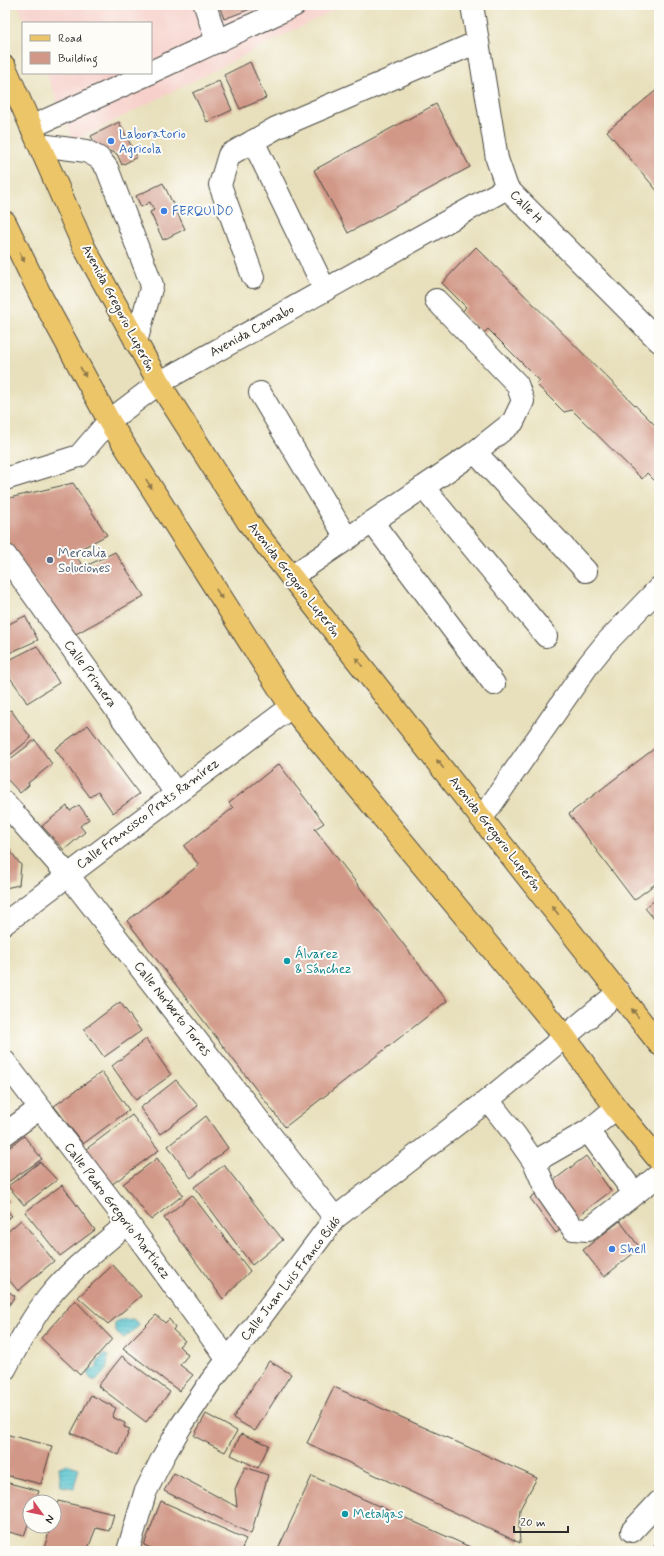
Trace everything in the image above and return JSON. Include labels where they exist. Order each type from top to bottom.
[{"type":"main road","name":"Avenida Gregorio Luperón","points":[[5,67],[84,247],[159,383],[248,522],[659,1044]]},
{"type":"main road","points":[[5,222],[42,298],[109,421],[291,707],[564,1036],[616,1108],[659,1160]]},
{"type":"street","points":[[205,5],[217,42]]},
{"type":"street","points":[[152,72],[295,5]]},
{"type":"street","name":"Calle H","points":[[472,5],[497,159],[507,188],[659,341]]},
{"type":"street","points":[[254,277],[220,185],[229,155],[276,128],[478,42]]},
{"type":"street","points":[[36,136],[148,74]]},
{"type":"street","points":[[36,136],[86,151],[98,158],[107,168],[152,285],[136,342]]},
{"type":"street","points":[[253,142],[325,290]]},
{"type":"street","name":"Avenida Caonabo","points":[[5,479],[79,456],[109,421],[159,383],[507,188]]},
{"type":"street","points":[[291,577],[475,452],[513,422],[523,401],[517,384],[436,300]]},
{"type":"street","points":[[260,393],[348,539]]},
{"type":"street","points":[[475,452],[586,571]]},
{"type":"street","points":[[423,487],[546,636]]},
{"type":"street","points":[[372,522],[494,684]]},
{"type":"street","name":"Calle Primera","points":[[5,555],[176,793]]},
{"type":"street","points":[[482,818],[589,664],[606,643],[659,588]]},
{"type":"street","name":"Calle Francisco Prats Ramírez","points":[[5,923],[291,707]]},
{"type":"street","name":"Calle Norberto Torres","points":[[5,803],[68,874],[335,1218]]},
{"type":"street","name":"Calle Juan Luis Franco Bidó","points":[[128,1551],[145,1493],[163,1456],[211,1381],[335,1218],[488,1100],[619,992]]},
{"type":"street","name":"Calle Pedro Gregorio Martínez","points":[[5,1062],[128,1223],[228,1360]]},
{"type":"street","points":[[488,1100],[534,1162],[547,1192],[574,1229],[588,1230],[659,1175]]},
{"type":"street","points":[[5,1134],[40,1108]]},
{"type":"street","points":[[534,1162],[588,1131],[616,1108]]},
{"type":"street","points":[[588,1131],[635,1194]]},
{"type":"street","points":[[5,1369],[28,1328],[47,1299],[72,1272],[128,1223]]},
{"type":"street","points":[[632,1531],[659,1502]]},
{"type":"shaded area","points":[[18,5],[344,5],[74,141],[46,74],[152,74],[152,22],[26,22]]},
{"type":"water","points":[[133,1319],[140,1325],[124,1338],[117,1333],[115,1330],[115,1322],[119,1320]]},
{"type":"water","points":[[104,1354],[108,1356],[107,1369],[97,1380],[92,1380],[88,1376],[89,1371],[97,1367],[97,1363]]},
{"type":"water","points":[[67,1464],[79,1468],[74,1488],[61,1486],[59,1467]]},
{"type":"building","points":[[219,5],[261,5],[224,19]]},
{"type":"building","points":[[250,62],[266,98],[240,109],[224,75]]},
{"type":"building","points":[[219,81],[232,110],[207,122],[193,93]]},
{"type":"building","points":[[659,88],[659,193],[607,131]]},
{"type":"building","points":[[436,104],[470,167],[348,233],[314,170]]},
{"type":"building","name":"Laboratorio Agricola","points":[[119,122],[137,157],[122,165],[117,154],[96,146],[91,136]]},
{"type":"building","name":"FERQUIDO","points":[[163,183],[185,229],[163,240],[150,212],[154,210],[150,202],[141,207],[136,196]]},
{"type":"building","points":[[476,247],[659,429],[659,485],[647,473],[642,479],[572,410],[564,412],[536,384],[540,381],[488,329],[483,334],[462,312],[466,307],[442,283]]},
{"type":"building","name":"Mercalia Soluciones","points":[[73,483],[107,535],[73,553],[84,567],[115,552],[144,596],[74,635],[5,537],[5,499]]},
{"type":"building","points":[[5,607],[9,614],[5,616]]},
{"type":"building","points":[[25,616],[38,640],[5,655],[5,626]]},
{"type":"building","points":[[37,646],[59,683],[27,703],[5,671],[5,662]]},
{"type":"building","points":[[11,710],[31,738],[5,759],[5,713]]},
{"type":"building","points":[[88,725],[139,794],[113,813],[98,791],[90,797],[55,749]]},
{"type":"building","points":[[35,740],[52,764],[28,783],[29,785],[20,793],[5,777],[5,763]]},
{"type":"building","points":[[659,745],[659,881],[634,900],[569,814]]},
{"type":"building","name":"Álvarez & Sánchez","points":[[279,764],[324,823],[315,829],[447,1001],[285,1127],[127,921],[199,865],[184,846],[233,808],[229,803]]},
{"type":"building","points":[[79,805],[89,819],[80,826],[85,832],[64,850],[42,826],[67,806],[70,811]]},
{"type":"building","points":[[5,844],[21,865],[19,885],[5,888]]},
{"type":"building","points":[[659,897],[659,925],[645,908]]},
{"type":"building","points":[[120,1002],[141,1031],[104,1057],[84,1029]]},
{"type":"building","points":[[146,1039],[171,1075],[136,1100],[112,1066]]},
{"type":"building","points":[[102,1072],[129,1110],[83,1144],[54,1106]]},
{"type":"building","points":[[176,1080],[198,1106],[160,1134],[140,1108]]},
{"type":"building","points":[[132,1115],[159,1150],[111,1185],[85,1150]]},
{"type":"building","points":[[206,1116],[228,1148],[191,1178],[168,1146]]},
{"type":"building","points":[[24,1136],[42,1159],[8,1182],[5,1177],[5,1151]]},
{"type":"building","points":[[586,1156],[611,1191],[556,1233],[530,1198]]},
{"type":"building","points":[[157,1158],[183,1195],[151,1220],[123,1184]]},
{"type":"building","points":[[40,1162],[57,1180],[24,1205],[8,1186]]},
{"type":"building","points":[[224,1165],[283,1240],[252,1265],[194,1187]]},
{"type":"building","points":[[62,1185],[95,1230],[60,1256],[25,1212]]},
{"type":"building","points":[[192,1195],[250,1271],[223,1299],[164,1218]]},
{"type":"building","points":[[5,1196],[10,1201],[5,1205]]},
{"type":"building","points":[[5,1208],[12,1216],[5,1220]]},
{"type":"building","points":[[21,1220],[54,1261],[18,1291],[5,1275],[5,1234]]},
{"type":"building","name":"Shell","points":[[620,1221],[640,1248],[604,1277],[583,1250]]},
{"type":"building","points":[[113,1265],[141,1296],[108,1324],[78,1297]]},
{"type":"building","points":[[5,1289],[15,1296],[5,1311]]},
{"type":"building","points":[[75,1300],[112,1339],[80,1375],[41,1338]]},
{"type":"building","points":[[156,1315],[165,1323],[169,1319],[175,1327],[173,1330],[185,1341],[179,1346],[188,1355],[180,1365],[193,1375],[179,1391],[123,1348]]},
{"type":"building","points":[[122,1356],[170,1392],[146,1422],[98,1386]]},
{"type":"building","points":[[269,1361],[291,1374],[255,1431],[233,1418]]},
{"type":"building","points":[[334,1387],[537,1478],[520,1509],[520,1543],[307,1443]]},
{"type":"building","points":[[91,1395],[116,1408],[112,1417],[125,1423],[124,1427],[130,1429],[119,1455],[71,1433]]},
{"type":"building","points":[[206,1414],[237,1431],[225,1452],[194,1436]]},
{"type":"building","points":[[5,1434],[52,1446],[41,1484],[5,1475]]},
{"type":"building","points":[[241,1434],[269,1445],[258,1468],[231,1455]]},
{"type":"building","points":[[245,1467],[268,1475],[251,1534],[164,1491],[174,1473],[237,1507],[235,1489]]},
{"type":"building","name":"Metalgas","points":[[312,1476],[479,1551],[277,1551]]},
{"type":"building","points":[[5,1482],[39,1491],[38,1494],[22,1494],[22,1534],[25,1534],[24,1536],[5,1531]]},
{"type":"building","points":[[161,1501],[246,1539],[241,1551],[157,1551],[144,1545]]},
{"type":"building","points":[[62,1502],[114,1514],[109,1531],[96,1528],[87,1551],[59,1551],[44,1548],[48,1534],[62,1534]]},
{"type":"building","points":[[659,1538],[659,1551],[651,1551]]},
{"type":"place","name":"Laboratorio Agricola","points":[[111,141]]},
{"type":"place","name":"FERQUIDO","points":[[164,211]]},
{"type":"place","name":"Mercalia Soluciones","points":[[50,560]]},
{"type":"place","name":"Álvarez & Sánchez","points":[[287,961]]},
{"type":"place","name":"Shell","points":[[612,1249]]},
{"type":"place","name":"Metalgas","points":[[345,1514]]}]
